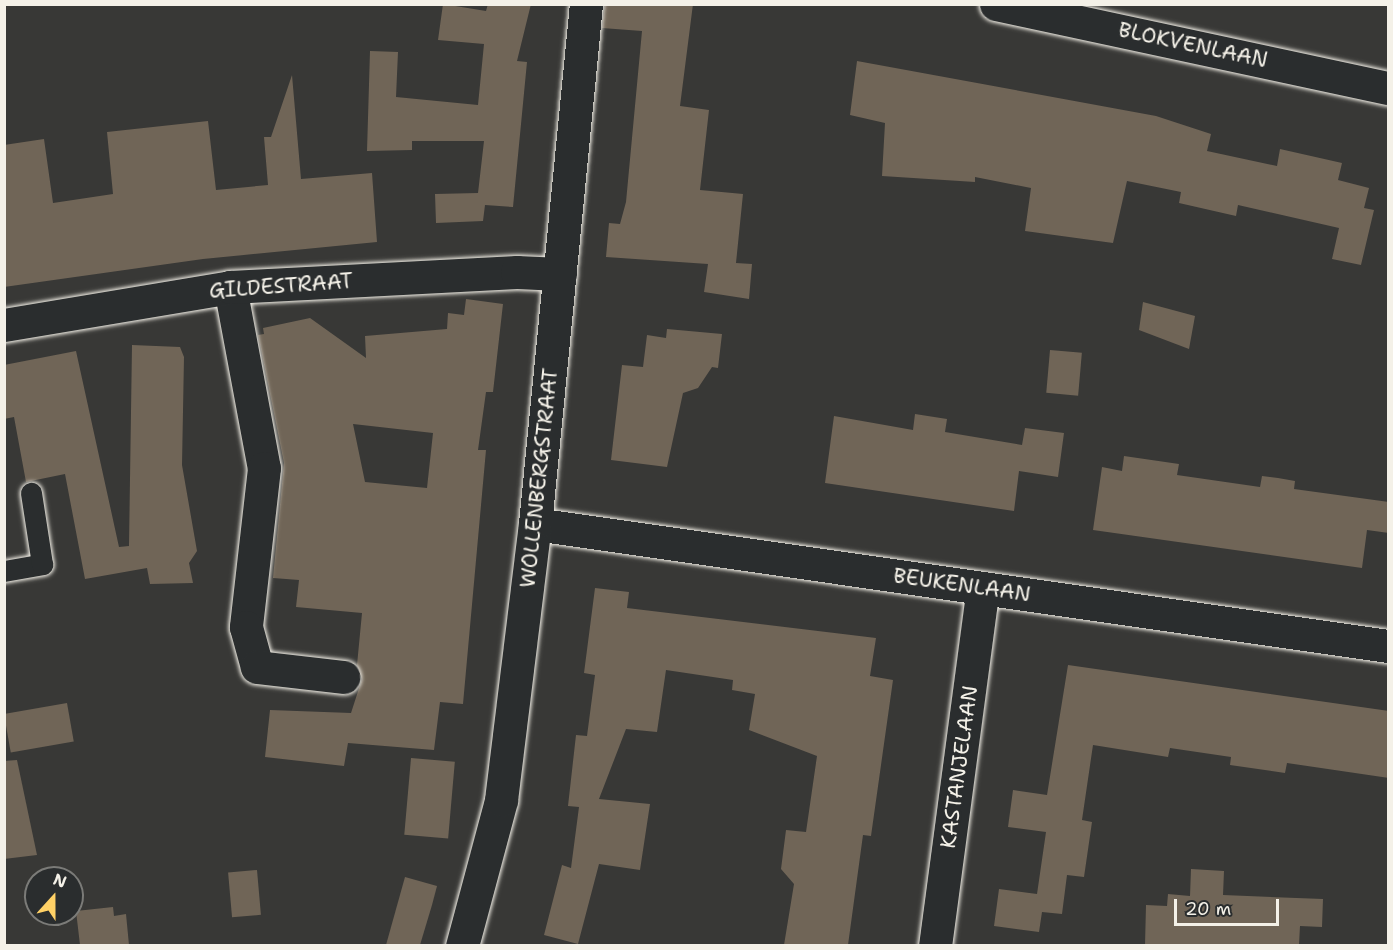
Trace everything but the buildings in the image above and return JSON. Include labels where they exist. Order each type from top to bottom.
[{"type":"street","name":"WOLLENBERGSTRAAT","points":[[462,945],[501,800],[535,524],[586,4]]},
{"type":"street","name":"BLOKVENLAAN","points":[[996,4],[1389,88]]},
{"type":"street","name":"GILDESTRAAT","points":[[4,325],[230,287],[517,272],[560,274]]},
{"type":"street","points":[[230,287],[264,468],[246,627],[251,647],[257,667],[343,676]]},
{"type":"street","name":"BEUKENLAAN","points":[[535,524],[1389,646]]},
{"type":"street","name":"KASTANJELAAN","points":[[935,945],[983,588]]},
{"type":"lane","points":[[4,571],[42,564],[31,493]]}]
